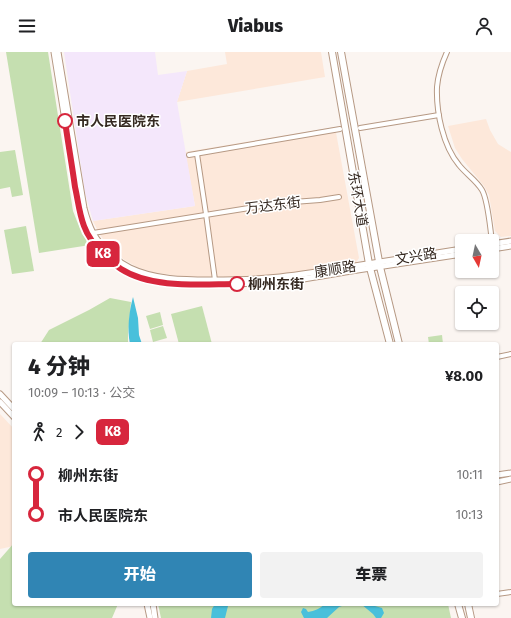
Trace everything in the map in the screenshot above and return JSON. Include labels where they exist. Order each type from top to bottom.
[{"type":"highway","name":"东环大道","points":[[332,52],[370,266],[389,342]]},
{"type":"highway","name":"东环大道","points":[[341,52],[379,264],[398,342]]},
{"type":"highway","points":[[459,606],[462,618]]},
{"type":"highway","points":[[468,606],[471,618]]},
{"type":"main road","name":"康顺路","points":[[54,52],[78,201],[83,222],[88,235],[95,245],[122,270],[144,279],[154,281],[192,284],[230,284],[281,282],[370,266]]},
{"type":"main road","name":"康顺路","points":[[58,52],[84,208],[93,233],[119,261],[129,268],[142,274],[175,279],[252,280],[370,266]]},
{"type":"main road","points":[[499,242],[511,241]]},
{"type":"main road","points":[[499,248],[511,246]]},
{"type":"main road","name":"文兴路","points":[[370,266],[455,250]]},
{"type":"main road","name":"文兴路","points":[[379,264],[455,255]]},
{"type":"main road","points":[[0,394],[12,407]]},
{"type":"main road","points":[[0,402],[12,415]]},
{"type":"main road","points":[[499,476],[511,473]]},
{"type":"main road","points":[[499,482],[511,479]]},
{"type":"main road","points":[[147,606],[150,618]]},
{"type":"main road","points":[[153,606],[155,618]]},
{"type":"street","points":[[447,52],[439,73],[437,87],[439,115],[442,128],[446,143],[459,165],[482,191],[491,234]]},
{"type":"street","points":[[360,128],[439,115]]},
{"type":"street","points":[[189,155],[340,129]]},
{"type":"street","points":[[197,154],[215,280]]},
{"type":"street","name":"万达东街","points":[[93,233],[280,203],[339,197]]},
{"type":"street","points":[[499,356],[511,354]]},
{"type":"street","points":[[499,594],[511,592]]},
{"type":"shaded area","points":[[64,52],[155,52],[158,75],[187,71],[177,102],[195,206],[93,221],[85,193]]},
{"type":"shaded area","points":[[225,52],[321,52],[325,77],[177,102],[187,71],[227,64]]},
{"type":"shaded area","points":[[486,119],[498,144],[511,152],[511,236],[501,237],[495,231],[489,195],[484,186],[455,148],[448,126]]},
{"type":"shaded area","points":[[335,127],[359,258],[355,264],[274,276],[250,277],[178,276],[152,272],[137,267],[123,259],[106,243],[93,221],[195,206],[185,152]]},
{"type":"shaded area","points":[[0,414],[12,427],[12,546],[0,549]]},
{"type":"green space","points":[[6,52],[48,52],[73,211],[82,234],[90,245],[39,253]]},
{"type":"green space","points":[[15,150],[23,195],[12,197],[10,187],[0,189],[0,152]]},
{"type":"green space","points":[[26,226],[34,271],[12,274],[4,230]]},
{"type":"green space","points":[[110,298],[131,302],[128,342],[41,342],[49,330]]},
{"type":"green space","points":[[202,306],[211,342],[178,342],[171,314]]},
{"type":"green space","points":[[160,312],[163,325],[150,329],[146,316]]},
{"type":"green space","points":[[163,326],[167,338],[153,342],[150,330]]},
{"type":"green space","points":[[442,335],[443,342],[429,342],[428,337]]},
{"type":"green space","points":[[12,545],[12,606],[117,606],[112,618],[0,618],[0,559]]},
{"type":"green space","points":[[158,606],[448,606],[451,618],[161,618]]},
{"type":"water","points":[[133,297],[141,342],[130,342],[130,309]]},
{"type":"water","points":[[214,606],[228,606],[225,618],[211,618]]},
{"type":"water","points":[[342,606],[327,618],[304,618],[301,612],[303,608],[310,612],[321,607]]},
{"type":"water","points":[[363,606],[375,606],[382,608],[384,613],[381,618],[376,618]]},
{"type":"bus line","name":"K8","points":[[65,121],[81,218],[88,235],[102,253],[122,270],[144,279],[168,283],[237,284]]},
{"type":"place","name":"市人民医院东","points":[[65,121]]},
{"type":"place","name":"柳州东街","points":[[237,284]]}]
